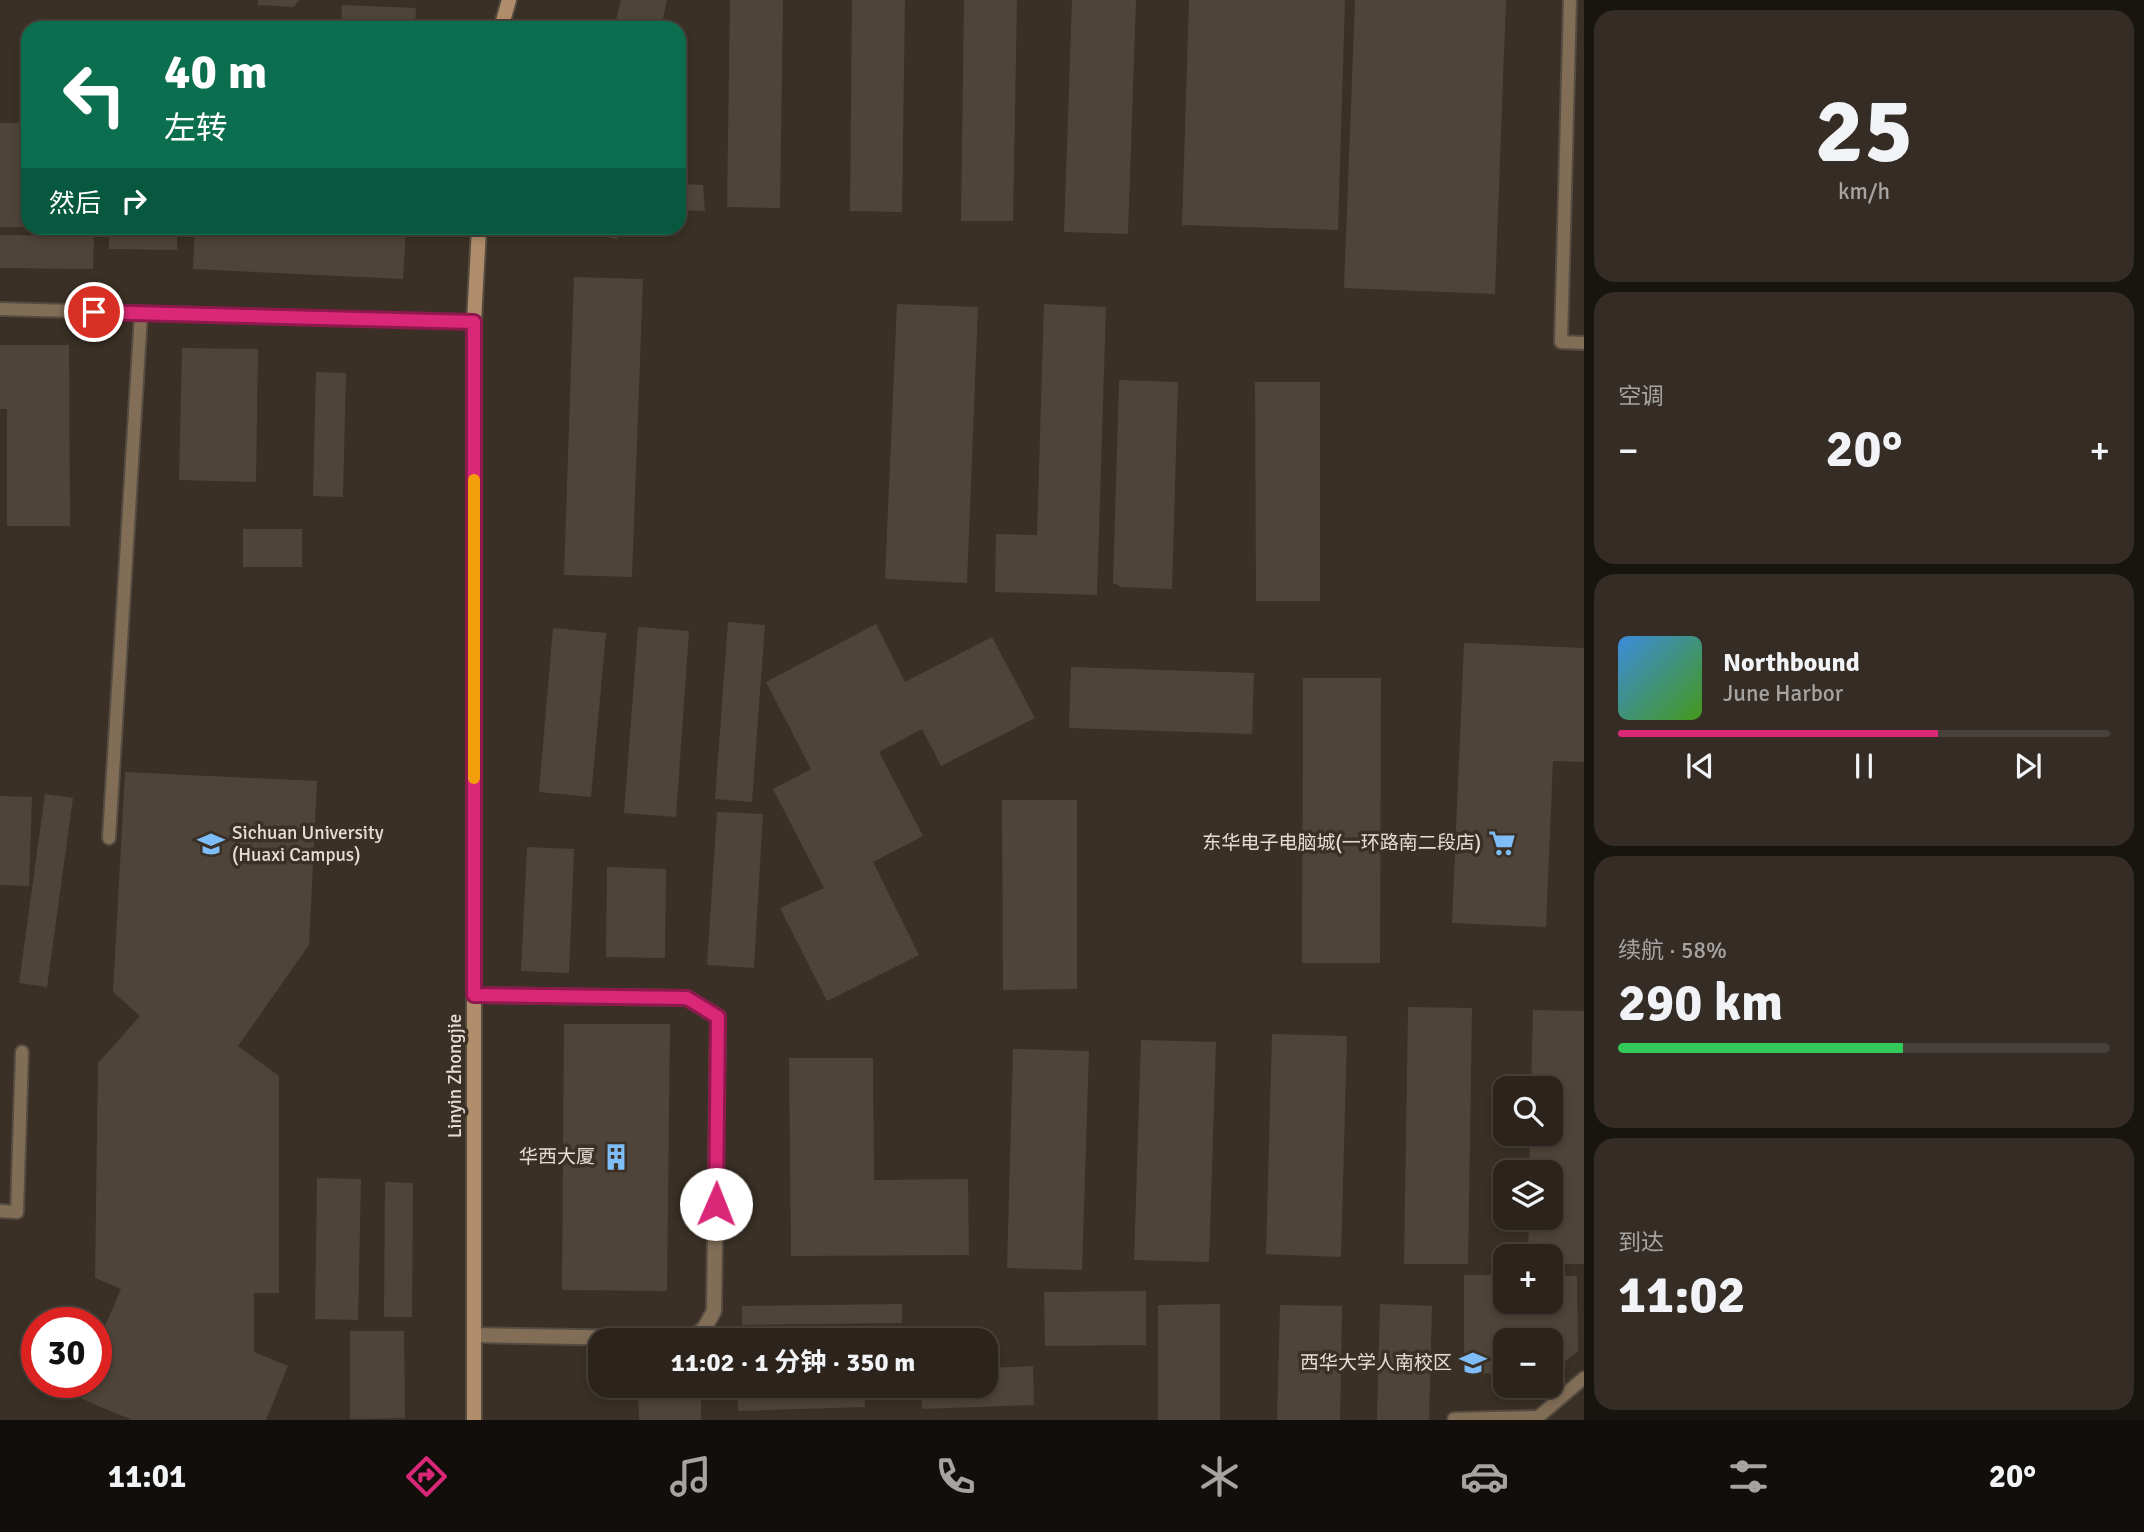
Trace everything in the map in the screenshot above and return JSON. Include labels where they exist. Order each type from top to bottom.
[{"type":"street","points":[[502,21],[509,0]]},
{"type":"street","name":"Linyin Zhongjie","points":[[474,1420],[474,322],[479,235]]},
{"type":"street","points":[[474,995],[687,998],[718,1017],[714,1311],[704,1329],[689,1339],[474,1335]]},
{"type":"lane","points":[[1570,0],[1561,342],[1584,343]]},
{"type":"lane","points":[[0,309],[474,322]]},
{"type":"lane","points":[[109,838],[141,314]]},
{"type":"lane","points":[[0,1211],[17,1212],[22,1052]]},
{"type":"lane","points":[[1454,1419],[1538,1418],[1584,1378]]},
{"type":"building","points":[[258,0],[299,0],[294,7],[258,5]]},
{"type":"building","points":[[621,0],[667,0],[662,21],[616,21]]},
{"type":"building","points":[[730,0],[783,0],[780,208],[727,207]]},
{"type":"building","points":[[852,0],[905,0],[902,212],[850,211]]},
{"type":"building","points":[[964,0],[1017,0],[1013,221],[961,221]]},
{"type":"building","points":[[1072,0],[1136,0],[1128,234],[1064,232]]},
{"type":"building","points":[[1189,0],[1345,0],[1338,230],[1182,225]]},
{"type":"building","points":[[1355,0],[1506,0],[1495,294],[1344,288]]},
{"type":"building","points":[[342,5],[416,8],[415,21],[341,21]]},
{"type":"building","points":[[0,123],[21,123],[21,227],[0,227]]},
{"type":"building","points":[[686,184],[703,185],[705,211],[686,210]]},
{"type":"building","points":[[0,235],[94,236],[93,269],[0,268]]},
{"type":"building","points":[[109,235],[177,235],[177,250],[109,249]]},
{"type":"building","points":[[195,235],[406,235],[403,279],[193,269]]},
{"type":"building","points":[[602,235],[618,235],[617,240]]},
{"type":"building","points":[[574,277],[643,279],[632,577],[564,575]]},
{"type":"building","points":[[897,304],[978,307],[967,583],[885,579]]},
{"type":"building","points":[[1044,304],[1106,307],[1097,595],[995,592],[996,534],[1037,535]]},
{"type":"building","points":[[0,345],[69,345],[70,526],[7,526],[7,409],[0,409]]},
{"type":"building","points":[[182,348],[258,349],[256,482],[179,480]]},
{"type":"building","points":[[316,372],[346,373],[343,497],[313,496]]},
{"type":"building","points":[[1119,380],[1178,382],[1172,589],[1122,587],[1113,583]]},
{"type":"building","points":[[1255,382],[1320,382],[1320,601],[1256,601]]},
{"type":"building","points":[[243,529],[302,529],[302,567],[243,567]]},
{"type":"building","points":[[728,622],[765,625],[752,802],[715,799]]},
{"type":"building","points":[[876,624],[905,682],[992,637],[1035,718],[941,766],[922,729],[879,752],[923,836],[873,862],[919,955],[827,1001],[780,908],[824,888],[773,789],[811,769],[766,682]]},
{"type":"building","points":[[638,627],[689,631],[676,817],[624,813]]},
{"type":"building","points":[[553,628],[606,633],[591,797],[539,792]]},
{"type":"building","name":"东华电子电脑城(一环路南二段店)","points":[[1464,643],[1584,648],[1584,762],[1553,761],[1546,927],[1452,923]]},
{"type":"building","points":[[1071,667],[1254,673],[1252,734],[1069,728]]},
{"type":"building","points":[[1303,678],[1381,678],[1380,963],[1302,963]]},
{"type":"building","points":[[125,772],[317,781],[309,945],[238,1046],[279,1076],[279,1293],[254,1293],[254,1352],[288,1366],[266,1420],[132,1420],[80,1398],[112,1398],[112,1310],[121,1289],[95,1278],[98,1063],[140,1016],[113,992]]},
{"type":"building","points":[[45,794],[73,798],[47,987],[19,983]]},
{"type":"building","points":[[0,796],[32,797],[29,886],[0,885]]},
{"type":"building","points":[[1002,800],[1077,800],[1077,989],[1003,990]]},
{"type":"building","points":[[717,812],[763,814],[754,968],[707,965]]},
{"type":"building","points":[[527,847],[574,849],[569,973],[521,971]]},
{"type":"building","points":[[607,867],[666,869],[665,958],[606,957]]},
{"type":"building","points":[[1408,1007],[1472,1008],[1468,1264],[1404,1264]]},
{"type":"building","points":[[1533,1010],[1584,1011],[1584,1264],[1563,1264],[1563,1244],[1528,1244],[1529,1230],[1563,1230],[1563,1160],[1529,1160],[1530,1146],[1563,1146],[1563,1076],[1531,1076]]},
{"type":"building","name":"华西大厦","points":[[564,1024],[670,1024],[667,1291],[562,1290]]},
{"type":"building","points":[[1272,1034],[1347,1036],[1341,1257],[1266,1254]]},
{"type":"building","points":[[1141,1040],[1216,1042],[1209,1262],[1134,1260]]},
{"type":"building","points":[[1013,1049],[1089,1051],[1082,1270],[1007,1268]]},
{"type":"building","points":[[789,1058],[873,1058],[874,1180],[968,1179],[969,1255],[791,1256]]},
{"type":"building","points":[[317,1178],[361,1179],[358,1320],[315,1319]]},
{"type":"building","points":[[385,1182],[413,1183],[412,1317],[384,1317]]},
{"type":"building","points":[[1464,1275],[1493,1275],[1493,1314],[1563,1314],[1563,1276],[1577,1276],[1578,1351],[1563,1363],[1563,1328],[1493,1328],[1493,1373],[1464,1374]]},
{"type":"building","points":[[1146,1291],[1146,1345],[1045,1346],[1044,1292]]},
{"type":"building","points":[[902,1304],[902,1323],[742,1325],[742,1306]]},
{"type":"building","points":[[1220,1304],[1220,1420],[1158,1420],[1158,1305]]},
{"type":"building","points":[[1380,1304],[1432,1306],[1429,1420],[1377,1420]]},
{"type":"building","points":[[1280,1305],[1342,1306],[1340,1420],[1277,1420]]},
{"type":"building","points":[[350,1331],[404,1331],[405,1418],[350,1419]]},
{"type":"building","points":[[1033,1366],[1034,1405],[922,1409],[922,1398],[998,1398],[998,1367]]},
{"type":"building","points":[[638,1398],[701,1398],[701,1420],[639,1420]]},
{"type":"building","points":[[737,1398],[865,1398],[865,1407],[738,1411]]},
{"type":"slow traffic","points":[[474,480],[474,778]]},
{"type":"place","name":"东华电子电脑城(一环路南二段店)","points":[[1502,843]]},
{"type":"place","name":"Sichuan University (Huaxi Campus)","points":[[211,844]]},
{"type":"place","name":"华西大厦","points":[[616,1157]]},
{"type":"place","name":"西华大学人南校区","points":[[1473,1363]]},
{"type":"route","points":[[94,312],[474,322],[474,995],[645,995],[687,998],[718,1017],[716,1204]]}]
